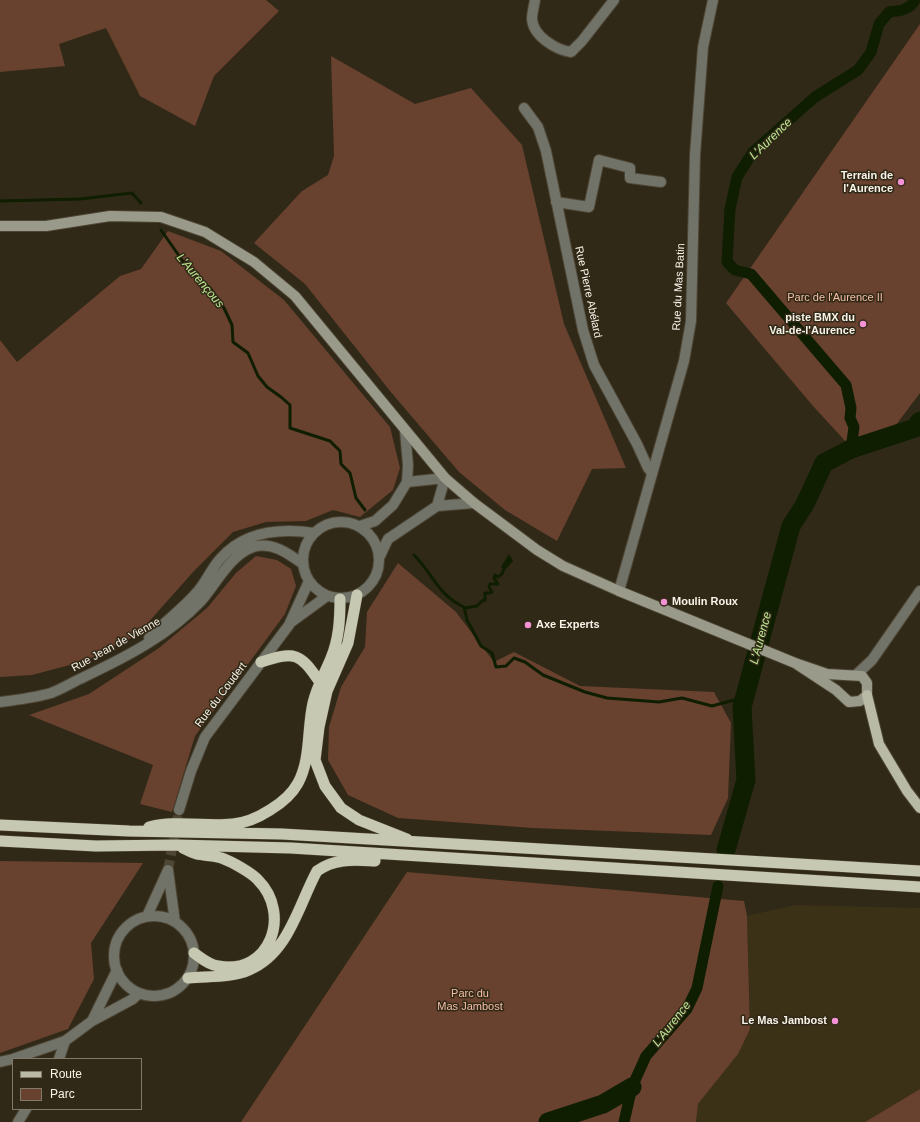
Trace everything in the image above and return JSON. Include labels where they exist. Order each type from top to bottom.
[{"type":"highway","points":[[357,595],[348,644],[327,690],[319,727],[315,760],[325,786],[341,808],[359,820],[415,842]]},
{"type":"highway","points":[[129,831],[166,823],[234,824],[258,817],[278,806],[298,783],[305,761],[313,703],[319,681],[332,658],[338,638],[340,598]]},
{"type":"highway","points":[[261,662],[280,656],[295,656],[308,664],[319,681]]},
{"type":"highway","points":[[0,825],[129,831],[282,834],[920,870]]},
{"type":"highway","points":[[0,841],[96,846],[176,845],[291,848],[920,887]]},
{"type":"highway","points":[[176,845],[196,854],[223,858],[258,879],[270,897],[276,922],[269,944],[261,955],[245,964],[230,967],[218,966],[207,962],[194,952]]},
{"type":"highway","points":[[188,978],[230,974],[249,970],[267,958],[281,946],[317,871],[325,866],[344,860],[392,862],[422,856]]},
{"type":"main road","points":[[0,226],[46,226],[110,216],[161,217],[205,232],[254,262],[295,296],[356,368],[445,478],[474,503],[537,550],[563,566],[619,591],[795,663],[827,674],[862,676],[868,688],[867,695],[879,744],[907,791],[920,808]]},
{"type":"main road","points":[[795,663],[841,694],[849,702],[855,703],[867,695]]},
{"type":"main road","points":[[841,694],[840,688],[842,681],[852,675]]},
{"type":"street","points":[[535,0],[532,19],[536,32],[561,50],[571,52],[582,41],[614,0]]},
{"type":"street","name":"Rue du Mas Batin","points":[[619,591],[684,361],[691,321],[695,155],[703,47],[713,0]]},
{"type":"street","name":"Rue Pierre Abélard","points":[[524,108],[538,127],[546,151],[583,330],[594,365],[652,473]]},
{"type":"street","points":[[556,202],[590,207],[599,160],[630,168],[630,178],[661,182]]},
{"type":"street","points":[[360,526],[375,521],[393,505],[407,482],[408,465],[406,431]]},
{"type":"street","points":[[407,482],[445,478],[437,506]]},
{"type":"street","points":[[380,556],[388,539],[437,506],[474,503]]},
{"type":"street","points":[[336,522],[348,522],[360,526],[370,534],[377,544],[380,556],[379,568],[375,580],[367,589],[357,595],[340,598],[327,596],[317,590],[309,581],[303,564],[307,542],[314,533],[324,526],[336,522]]},
{"type":"street","points":[[138,649],[198,591],[220,558],[237,543],[262,533],[293,530],[314,533]]},
{"type":"street","name":"Rue Jean de Vienne","points":[[0,702],[22,700],[52,692],[138,649],[174,626],[201,601],[241,554],[253,547],[266,545],[285,552],[303,564]]},
{"type":"street","name":"Rue du Coudert","points":[[179,810],[191,771],[205,737],[289,625],[309,581]]},
{"type":"street","points":[[852,675],[872,660],[920,590]]},
{"type":"street","name":"Rue du Coudert","points":[[289,625],[327,596]]},
{"type":"street","points":[[866,682],[872,660]]},
{"type":"street","points":[[147,916],[168,870],[175,922]]},
{"type":"street","points":[[147,916],[166,918],[175,922],[184,929],[191,940],[194,952],[193,966],[188,978],[181,986],[166,994],[150,996],[139,993],[129,987],[117,970],[114,958],[115,947],[119,936],[136,920],[147,916]]},
{"type":"street","points":[[92,1022],[117,970]]},
{"type":"street","points":[[16,1058],[65,1041],[92,1022],[133,999],[139,993]]},
{"type":"street","points":[[59,1058],[65,1041]]},
{"type":"street","points":[[0,1062],[12,1059]]},
{"type":"street","points":[[18,1122],[25,1110]]},
{"type":"shaded area","points":[[509,554],[513,561],[505,570],[501,567]]},
{"type":"shaded area","name":"Le Mas Jambost","points":[[795,905],[920,908],[920,1089],[865,1122],[696,1122],[698,1104],[738,1054],[750,1012],[747,916]]},
{"type":"green space","points":[[0,0],[266,0],[279,11],[214,76],[195,126],[140,96],[106,28],[59,44],[65,66],[0,72]]},
{"type":"green space","name":"Parc de l'Aurence II","points":[[920,24],[920,393],[896,425],[848,444],[813,406],[726,303]]},
{"type":"green space","points":[[331,56],[415,104],[471,88],[522,145],[564,324],[626,468],[592,469],[557,541],[505,510],[459,472],[390,391],[305,284],[254,243],[302,191],[328,175],[334,156]]},
{"type":"green space","points":[[168,231],[221,251],[284,300],[390,427],[400,468],[393,490],[360,517],[333,510],[306,521],[266,522],[233,532],[194,571],[137,635],[85,661],[32,675],[0,677],[0,340],[17,362],[120,276],[141,269]]},
{"type":"green space","points":[[256,556],[277,560],[291,569],[296,586],[285,614],[195,736],[172,812],[140,804],[153,765],[29,715],[89,694],[159,648],[207,608],[236,573]]},
{"type":"green space","points":[[398,563],[456,612],[494,662],[514,652],[580,686],[714,692],[731,723],[728,798],[711,835],[533,828],[398,818],[348,795],[328,760],[329,727],[341,687],[365,647],[367,612]]},
{"type":"green space","points":[[0,861],[143,863],[91,943],[94,979],[68,1029],[0,1053]]},
{"type":"green space","name":"Parc du Mas Jambost","points":[[407,872],[744,901],[747,916],[750,1029],[738,1054],[698,1104],[696,1122],[241,1122]]},
{"type":"green space","points":[[920,1089],[920,1122],[865,1122]]},
{"type":"waterway","name":"L'Aurence","points":[[851,449],[854,427],[850,418],[851,408],[846,385],[751,274],[735,270],[727,262],[730,209],[737,177],[753,152],[815,97],[858,70],[871,52],[879,24],[889,12],[907,8],[915,0]]},
{"type":"waterway","name":"L'Aurençous","points":[[0,201],[80,199],[132,193],[141,203]]},
{"type":"waterway","name":"L'Aurençous","points":[[161,230],[189,270],[211,289],[224,308],[232,325],[233,342],[248,353],[258,376],[267,387],[290,405],[290,428],[330,441],[340,451],[341,464],[350,473],[356,498],[365,510]]},
{"type":"waterway","name":"L'Aurence","points":[[726,850],[746,780],[742,707],[791,526],[805,504],[824,463],[851,449],[915,428],[920,421]]},
{"type":"waterway","points":[[414,555],[442,590],[455,602],[464,607],[467,620],[481,646],[492,653],[496,667],[506,666],[514,658],[525,662],[543,675],[585,692],[607,698],[659,702],[682,698],[712,706],[745,697]]},
{"type":"waterway","points":[[465,608],[477,606],[485,600],[485,593],[492,592],[489,587],[490,584],[498,584],[494,578],[495,575],[498,577],[502,574],[504,568]]},
{"type":"waterway","name":"L'Aurence","points":[[624,1122],[632,1087],[646,1056],[687,1009],[697,988],[718,886]]},
{"type":"waterway","name":"L'Aurence","points":[[548,1122],[603,1104],[632,1087]]},
{"type":"tunnel","points":[[168,870],[179,810]]},
{"type":"place","name":"Terrain de l'Aurence","points":[[901,182]]},
{"type":"place","name":"piste BMX du Val-de-l'Aurence","points":[[863,324]]},
{"type":"place","name":"Moulin Roux","points":[[664,602]]},
{"type":"place","name":"Axe Experts","points":[[528,625]]},
{"type":"place","name":"Le Mas Jambost","points":[[835,1021]]}]
